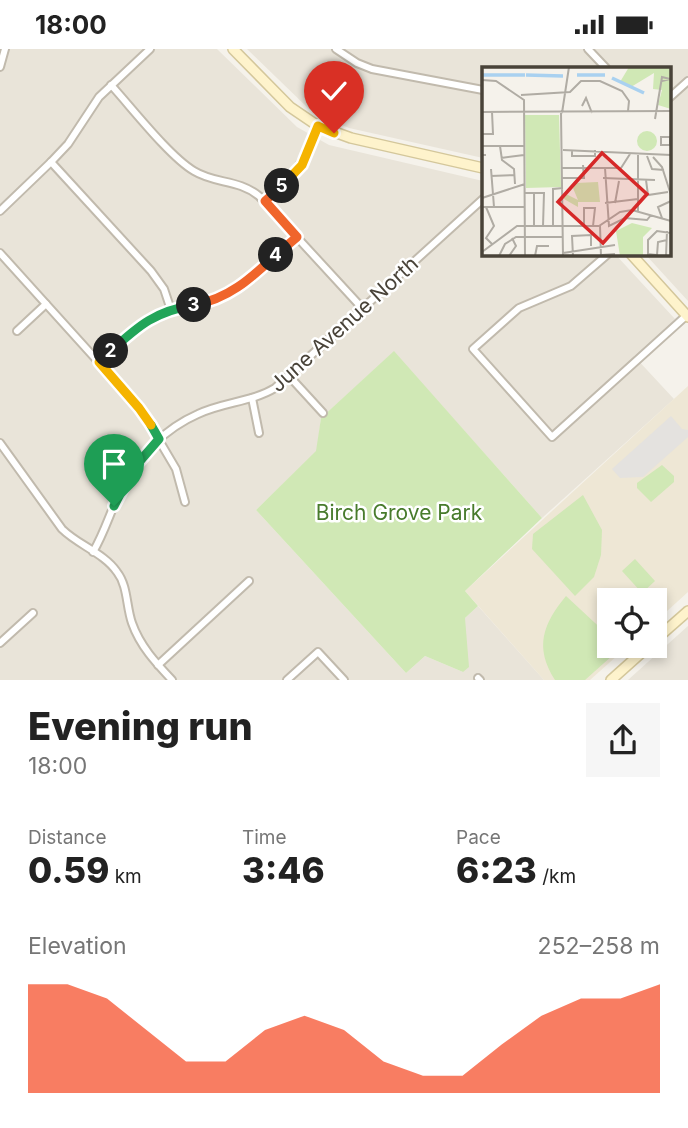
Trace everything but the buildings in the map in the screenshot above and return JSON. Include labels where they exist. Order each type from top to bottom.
[{"type":"street","points":[[0,211],[68,144],[99,97],[150,49]]},
{"type":"street","points":[[233,49],[290,107],[318,126],[351,138],[482,167]]},
{"type":"street","points":[[336,49],[372,69],[482,90]]},
{"type":"street","points":[[589,49],[605,67]]},
{"type":"street","points":[[0,67],[5,50]]},
{"type":"street","points":[[670,98],[688,81]]},
{"type":"street","points":[[111,85],[185,165],[206,176],[240,184],[265,201],[363,309]]},
{"type":"street","points":[[265,201],[296,173],[318,126]]},
{"type":"street","points":[[51,162],[151,271],[164,289],[171,310]]},
{"type":"street","name":"June Avenue North","points":[[93,552],[122,487],[133,469],[159,439],[204,411],[265,394],[290,377],[482,200]]},
{"type":"street","points":[[99,362],[140,325],[158,314],[206,303],[237,289],[297,237]]},
{"type":"street","points":[[0,253],[139,408],[176,469],[185,502]]},
{"type":"street","points":[[607,255],[571,286],[519,308],[472,349],[552,437],[687,316],[632,255]]},
{"type":"street","points":[[18,331],[46,304]]},
{"type":"street","points":[[290,377],[323,413]]},
{"type":"street","points":[[252,398],[259,433]]},
{"type":"street","points":[[0,443],[61,529],[115,568],[121,578],[136,634],[172,680]]},
{"type":"street","points":[[7,453],[15,448]]},
{"type":"street","points":[[158,664],[249,582]]},
{"type":"street","points":[[667,630],[688,611]]},
{"type":"street","points":[[0,643],[33,613]]},
{"type":"street","points":[[287,680],[318,652],[344,680]]},
{"type":"street","points":[[611,680],[636,658]]},
{"type":"shaded area","points":[[0,49],[217,49],[297,127],[329,145],[482,181],[482,255],[616,255],[675,319],[634,356],[674,399],[542,518],[394,352],[321,418],[317,451],[256,510],[406,673],[425,656],[463,672],[465,618],[478,606],[544,680],[0,680]]},
{"type":"shaded area","points":[[247,49],[688,49],[688,301],[646,255],[670,255],[670,67],[482,67],[482,158],[349,128],[309,109]]},
{"type":"shaded area","points":[[688,386],[688,592],[667,611],[667,588],[597,588],[597,658],[615,658],[590,680],[544,680],[465,591]]},
{"type":"shaded area","points":[[671,416],[682,429],[688,430],[688,437],[643,477],[620,478],[612,469]]},
{"type":"shaded area","points":[[688,626],[688,680],[628,680],[652,658],[667,658],[667,645]]},
{"type":"green space","name":"Birch Grove Park","points":[[394,351],[542,518],[465,591],[478,606],[465,618],[469,667],[463,672],[425,656],[406,673],[256,510],[316,451],[321,418]]},
{"type":"green space","points":[[662,465],[674,476],[674,482],[651,502],[637,488],[637,483]]},
{"type":"green space","points":[[583,495],[602,530],[601,555],[594,577],[575,596],[532,549],[533,534]]},
{"type":"green space","points":[[635,559],[655,581],[647,588],[637,588],[622,571]]},
{"type":"green space","points":[[566,596],[597,625],[597,658],[610,658],[585,680],[555,680],[548,668],[543,646],[544,636],[558,606]]},
{"type":"route","points":[[114,506],[133,469],[159,439],[139,408],[99,362],[148,319],[174,309],[206,303],[237,289],[297,237],[265,201],[302,165],[318,126],[334,133]]}]
